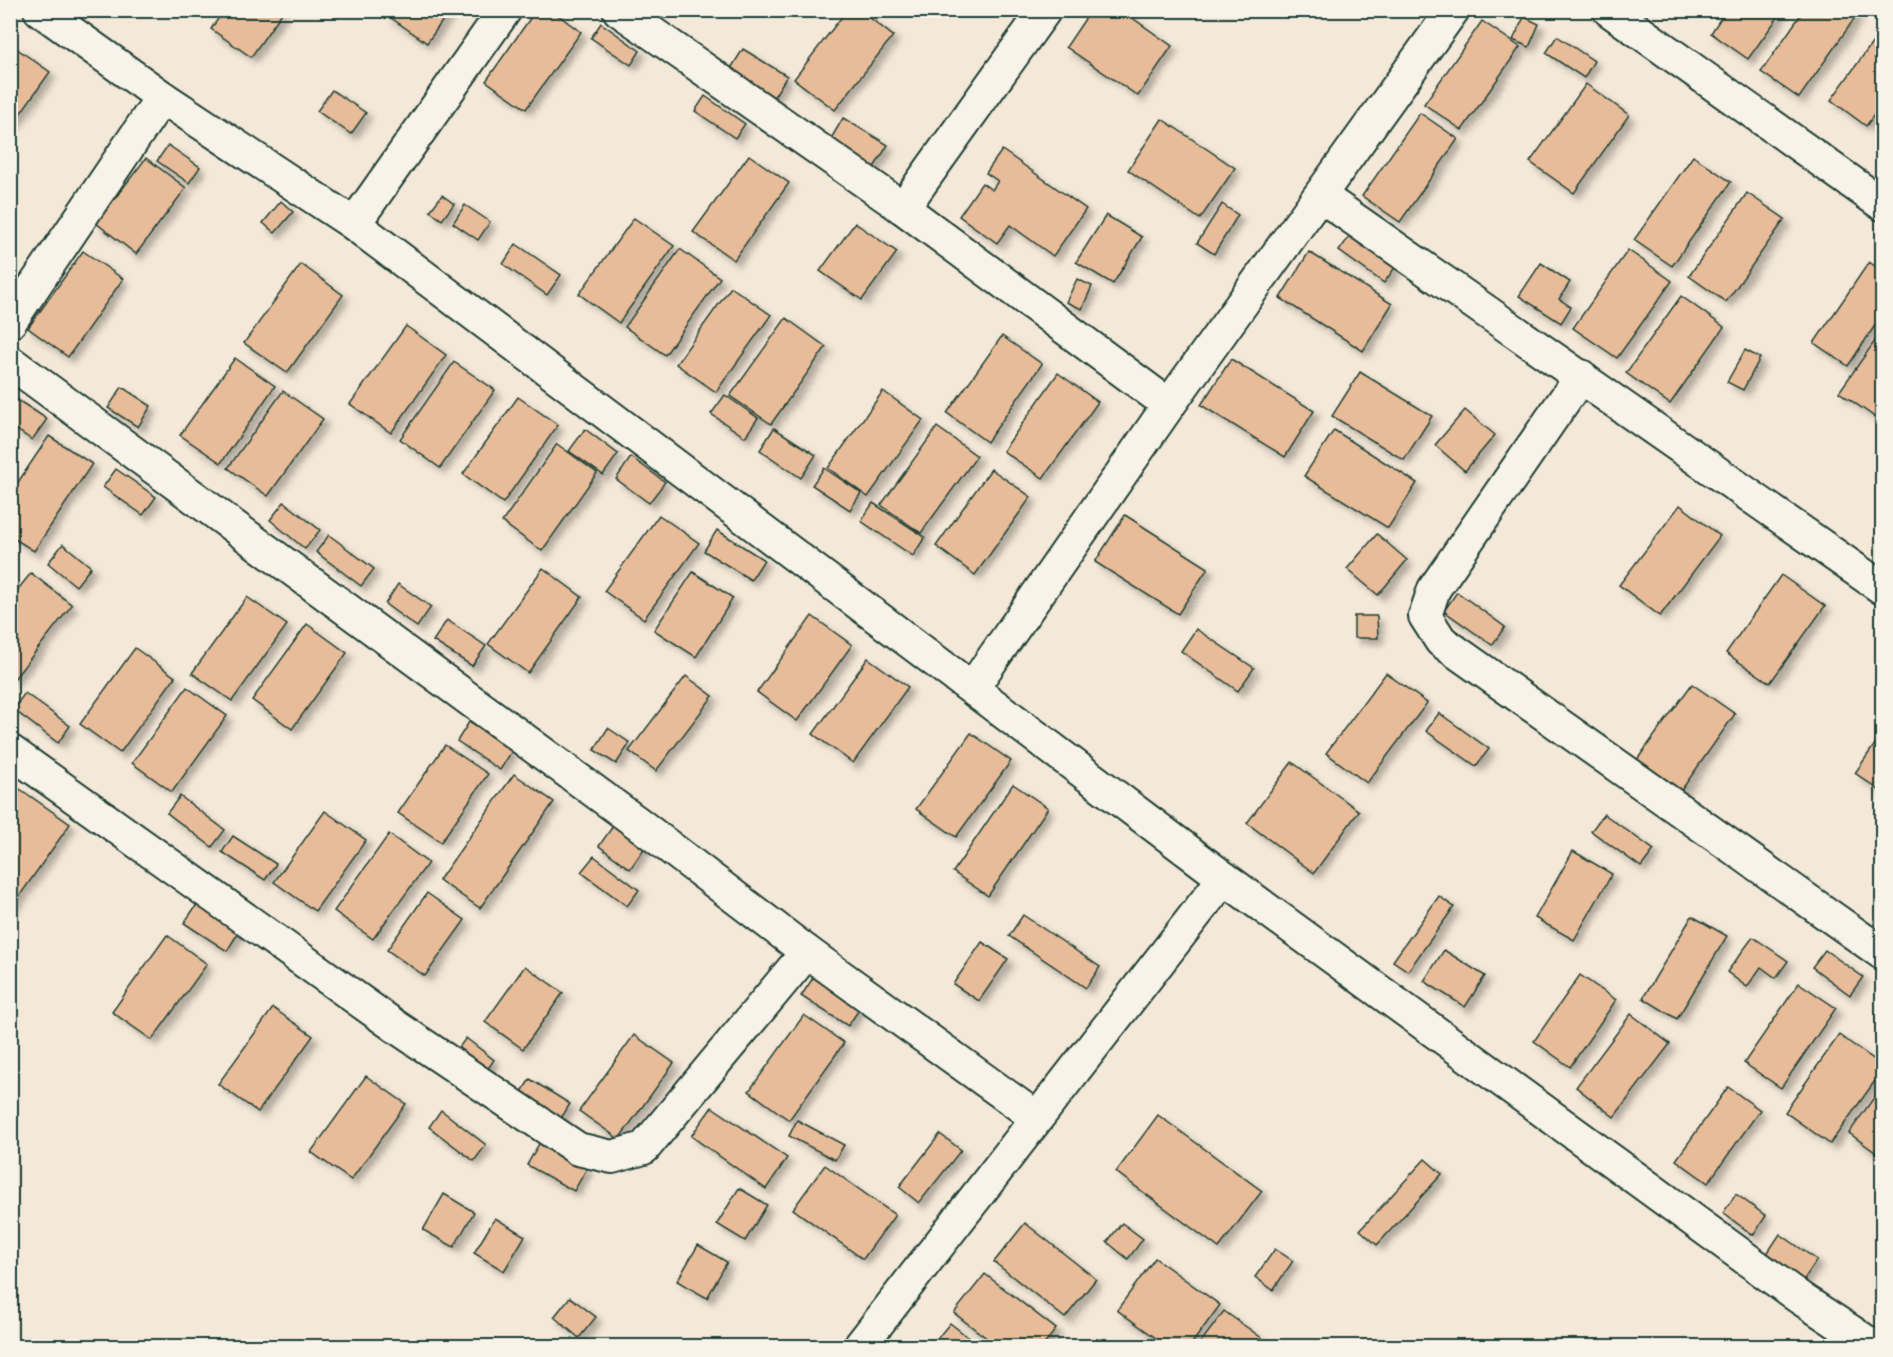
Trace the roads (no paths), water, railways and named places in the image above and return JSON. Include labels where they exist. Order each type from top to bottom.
[{"type":"street","points":[[40,10],[162,97],[354,224],[973,687],[1224,878],[1800,1298],[1873,1347]]},
{"type":"street","points":[[354,224],[505,10]]},
{"type":"street","points":[[619,10],[903,208],[1168,405]]},
{"type":"street","points":[[903,208],[1045,10]]},
{"type":"street","points":[[973,687],[1168,405],[1453,10]]},
{"type":"street","points":[[1609,10],[1882,204]]},
{"type":"street","points":[[10,322],[162,97]]},
{"type":"street","points":[[1321,196],[1882,588]]},
{"type":"street","points":[[10,362],[639,824],[807,952],[1036,1118]]},
{"type":"street","points":[[1581,376],[1434,589],[1425,616],[1441,641],[1882,953]]},
{"type":"street","points":[[10,751],[395,1026],[578,1149],[612,1157],[644,1148],[807,952]]},
{"type":"street","points":[[860,1347],[1224,878]]}]
